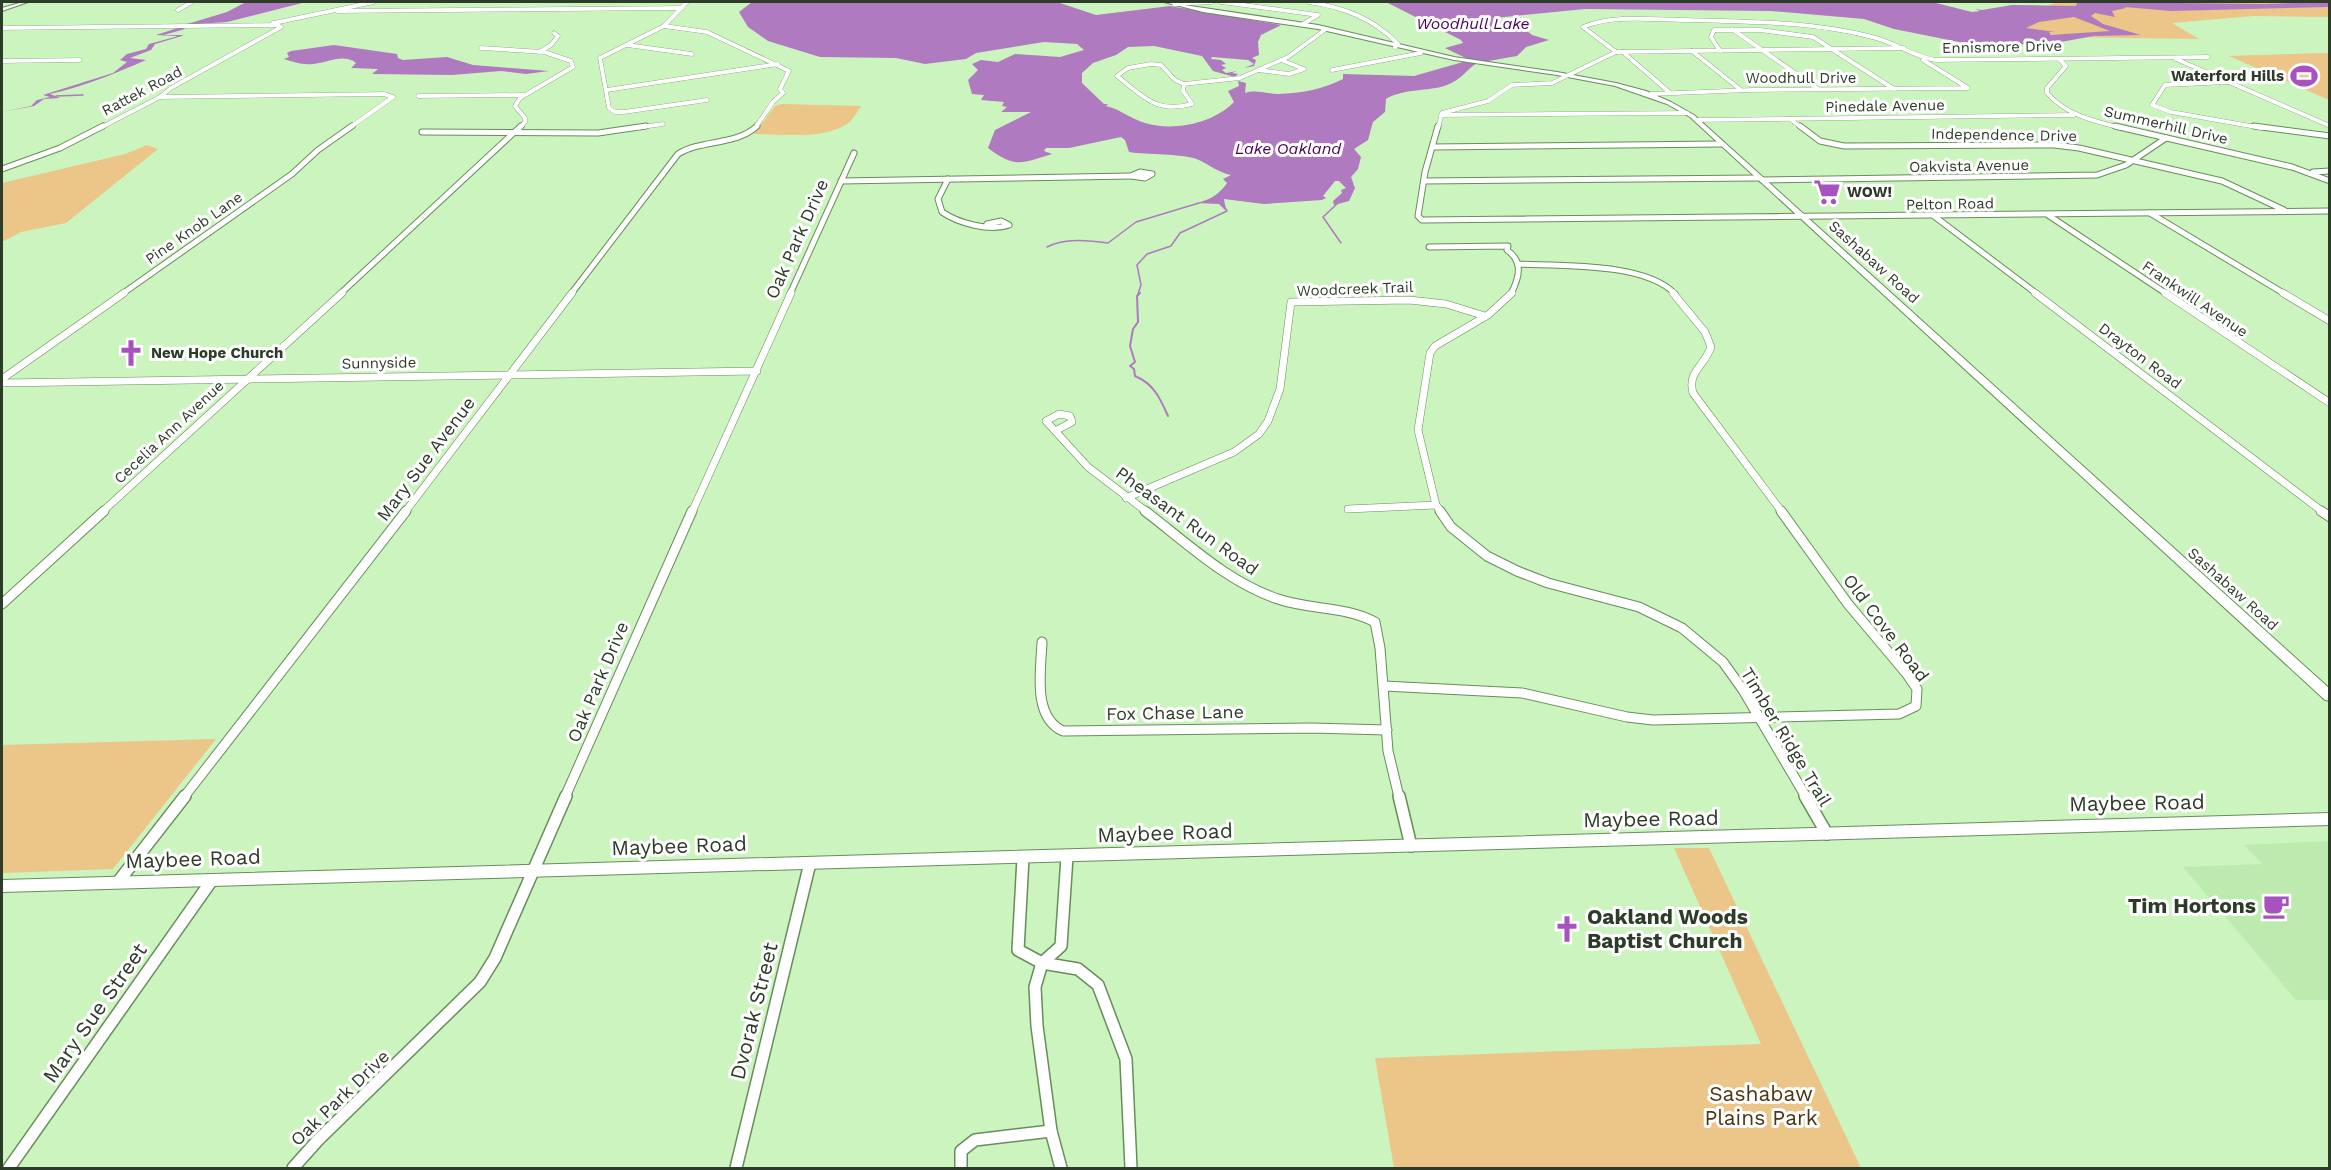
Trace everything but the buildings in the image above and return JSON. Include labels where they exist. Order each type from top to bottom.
[{"type":"street","points":[[2,10],[26,2]]},
{"type":"street","points":[[178,9],[192,2]]},
{"type":"street","points":[[2,28],[275,24],[374,2]]},
{"type":"street","points":[[687,2],[664,26],[600,58],[609,108],[615,112],[707,100]]},
{"type":"street","name":"Sashabaw Road","points":[[1166,2],[1303,24],[1421,53],[1563,76],[1651,94],[1674,103],[1696,120],[2330,697]]},
{"type":"street","points":[[1174,4],[1212,2]]},
{"type":"street","points":[[1221,2],[1318,15],[1303,24]]},
{"type":"street","points":[[1308,2],[1357,13],[1390,35],[1398,44],[1395,47]]},
{"type":"street","points":[[337,11],[682,8]]},
{"type":"street","name":"Ennismore Drive","points":[[1616,52],[1583,27],[1586,24],[1633,19],[1781,23],[1841,31],[1884,40],[1925,59],[2208,57]]},
{"type":"street","points":[[1720,20],[1819,90]]},
{"type":"street","name":"Rattek Road","points":[[2,169],[60,148],[160,97],[171,88],[281,27],[275,24]]},
{"type":"street","points":[[664,26],[707,32],[753,55],[778,64]]},
{"type":"street","points":[[1184,84],[1183,91],[1192,104],[1170,108],[1152,104],[1117,76],[1122,71],[1135,66],[1161,65],[1175,80],[1184,84],[1240,78],[1281,60],[1326,29]]},
{"type":"street","points":[[1720,51],[1715,46],[1711,32],[1734,30],[1813,37],[1896,90]]},
{"type":"street","points":[[539,52],[551,45],[558,36],[554,33]]},
{"type":"street","points":[[627,45],[692,54]]},
{"type":"street","points":[[481,48],[539,52],[565,58],[574,64],[573,67],[523,95],[515,106],[525,118],[525,122],[517,131]]},
{"type":"street","points":[[1424,181],[1444,111],[1488,101],[1508,87],[1547,84],[1616,52],[1904,48]]},
{"type":"street","points":[[1692,51],[1741,90]]},
{"type":"street","points":[[1623,52],[1669,92]]},
{"type":"street","points":[[1332,70],[1421,53]]},
{"type":"street","points":[[2173,58],[2330,126]]},
{"type":"street","name":"Woodhull Drive","points":[[1651,94],[1741,90],[1952,90],[1968,88],[1922,60],[1925,59]]},
{"type":"street","name":"Summerhill Drive","points":[[2059,59],[2066,66],[2047,88],[2047,93],[2059,107],[2074,115],[2310,172],[2330,181]]},
{"type":"street","points":[[2,62],[80,60]]},
{"type":"street","points":[[1258,70],[1280,74],[1278,76],[1282,78],[1290,77],[1289,74],[1304,69],[1281,60]]},
{"type":"street","points":[[607,90],[778,64]]},
{"type":"street","name":"Mary Sue Avenue","points":[[118,882],[678,154],[694,146],[748,133],[756,127],[775,98],[783,93],[780,89],[789,70],[778,64]]},
{"type":"street","points":[[2229,82],[2165,85],[2152,105],[2171,112],[2298,134],[2330,136]]},
{"type":"street","name":"Pine Knob Lane","points":[[2,381],[292,174],[318,150],[393,97],[389,94],[160,97]]},
{"type":"street","points":[[418,96],[523,95]]},
{"type":"street","points":[[1441,116],[1688,113]]},
{"type":"street","name":"Pinedale Avenue","points":[[1696,120],[2074,115]]},
{"type":"street","name":"Independence Drive","points":[[1790,119],[1820,141],[1844,146],[2054,145],[2090,149],[2232,184],[2287,211]]},
{"type":"street","points":[[422,132],[613,132],[663,124]]},
{"type":"street","name":"Cecelia Ann Avenue","points":[[2,604],[517,131]]},
{"type":"street","name":"Oakvista Avenue","points":[[1424,181],[2078,177],[2111,172],[2166,138]]},
{"type":"street","points":[[1433,147],[1722,144]]},
{"type":"street","name":"Oak Park Drive","points":[[293,1168],[318,1140],[480,982],[495,958],[651,602],[854,153]]},
{"type":"street","points":[[2310,172],[2330,171]]},
{"type":"street","points":[[841,181],[1131,176]]},
{"type":"street","points":[[948,179],[938,199],[942,212],[954,219],[987,224]]},
{"type":"street","name":"Pelton Road","points":[[1424,181],[1417,213],[1419,219],[1426,221],[2330,211]]},
{"type":"street","points":[[2149,213],[2330,321]]},
{"type":"street","name":"Frankwill Avenue","points":[[2047,214],[2330,403]]},
{"type":"street","name":"Drayton Road","points":[[1934,216],[2330,517]]},
{"type":"street","points":[[1429,247],[1508,246],[1507,250],[1517,259],[1518,264]]},
{"type":"street","name":"Timber Ridge Trail","points":[[1518,264],[1518,282],[1514,291],[1485,316],[1435,346],[1428,358],[1418,430],[1436,505],[1451,527],[1472,545],[1517,571],[1548,583],[1639,607],[1682,628],[1723,662],[1759,718],[1827,834]]},
{"type":"street","name":"Old Cove Road","points":[[1384,686],[1522,693],[1627,717],[1653,720],[1899,714],[1916,706],[1917,688],[1848,604],[1724,432],[1693,393],[1690,383],[1693,374],[1706,361],[1711,347],[1672,291],[1644,277],[1611,268],[1518,264]]},
{"type":"street","name":"Woodcreek Trail","points":[[1126,498],[1234,452],[1260,434],[1268,421],[1280,389],[1291,302],[1409,300],[1446,304],[1485,316]]},
{"type":"street","name":"Sunnyside","points":[[2,381],[757,371]]},
{"type":"street","name":"Pheasant Run Road","points":[[1057,430],[1088,467],[1126,498],[1224,572],[1256,592],[1307,606],[1353,611],[1375,622],[1384,686],[1388,751],[1411,846]]},
{"type":"street","points":[[1348,509],[1436,505]]},
{"type":"street","name":"Fox Chase Lane","points":[[1042,642],[1041,698],[1044,715],[1060,730],[1080,732],[1311,728],[1387,730]]},
{"type":"street","name":"Maybee Road","points":[[2,886],[2330,819]]},
{"type":"street","points":[[1061,1168],[1051,1131],[1035,987],[1042,963],[1061,946],[1068,857]]},
{"type":"street","points":[[1023,858],[1018,950],[1042,963],[1078,969],[1098,985],[1126,1059],[1131,1168]]},
{"type":"street","name":"Dvorak Street","points":[[736,1168],[810,863]]},
{"type":"street","name":"Mary Sue Street","points":[[9,1168],[212,880]]},
{"type":"street","points":[[961,1168],[961,1150],[975,1140],[1051,1131]]},
{"type":"shaded area","points":[[2329,841],[2329,1000],[2296,1000],[2183,867],[2262,864],[2244,845]]},
{"type":"green space","points":[[2055,2],[2329,2],[2329,17],[2253,16],[2172,23],[2199,39],[2064,37],[2021,28]]},
{"type":"green space","name":"Waterford Hills","points":[[2322,53],[2329,53],[2329,100],[2229,56]]},
{"type":"green space","points":[[782,104],[861,106],[847,124],[826,132],[802,135],[754,134],[775,106]]},
{"type":"green space","points":[[147,145],[158,149],[66,223],[21,232],[2,242],[2,183],[125,154]]},
{"type":"green space","points":[[216,739],[113,869],[2,873],[2,745]]},
{"type":"green space","name":"Sashabaw Plains Park","points":[[1674,848],[1709,848],[1861,1168],[1394,1168],[1375,1058],[1761,1044]]},
{"type":"water","points":[[246,2],[306,2],[227,22],[184,25],[227,12]]},
{"type":"water","name":"Lake Oakland","points":[[752,2],[1057,2],[1096,15],[1170,6],[1281,25],[1261,35],[1258,42],[1259,55],[1252,58],[1256,60],[1254,66],[1244,68],[1254,64],[1248,60],[1212,57],[1211,59],[1221,60],[1226,64],[1221,65],[1226,68],[1222,70],[1226,73],[1237,71],[1232,73],[1238,74],[1235,77],[1213,71],[1202,56],[1154,46],[1128,47],[1116,55],[1093,63],[1082,73],[1082,83],[1104,104],[1108,104],[1106,106],[1156,126],[1181,126],[1205,120],[1226,109],[1234,102],[1228,91],[1239,86],[1238,81],[1246,83],[1245,93],[1254,91],[1278,94],[1295,93],[1335,83],[1343,79],[1343,74],[1414,76],[1470,60],[1445,48],[1463,43],[1461,40],[1386,2],[1932,2],[1972,12],[1980,11],[1975,9],[2012,5],[2076,6],[2077,3],[2088,2],[2265,4],[2330,2],[2329,7],[2171,11],[2125,7],[2112,11],[2115,17],[2095,13],[2091,16],[2103,24],[2141,35],[2094,36],[2055,43],[1979,46],[1894,29],[1864,19],[1771,11],[1585,9],[1494,18],[1498,25],[1512,32],[1517,30],[1504,19],[1516,22],[1532,35],[1549,40],[1526,47],[1517,56],[1477,63],[1447,85],[1400,93],[1386,99],[1385,112],[1373,122],[1368,140],[1354,149],[1361,157],[1358,169],[1351,177],[1355,188],[1349,201],[1334,205],[1333,201],[1342,193],[1341,190],[1346,188],[1339,181],[1335,181],[1323,196],[1326,198],[1322,200],[1264,204],[1224,199],[1226,211],[1219,204],[1196,203],[1217,194],[1227,183],[1223,179],[1231,175],[1192,158],[1129,152],[1125,140],[1121,137],[1069,148],[1046,148],[1044,151],[1052,154],[1026,162],[1013,162],[988,148],[995,130],[1031,112],[1001,112],[1007,107],[1002,106],[1004,102],[981,100],[984,95],[972,94],[968,80],[978,70],[972,64],[981,60],[998,62],[1015,54],[1060,57],[1084,50],[1077,44],[1044,42],[976,53],[966,59],[925,64],[896,58],[820,57],[768,41],[748,27],[739,12]],"holes":[[[2074,17],[2110,31],[2051,35],[2049,32],[2055,32],[2026,28],[2039,22]]]},
{"type":"water","points":[[181,27],[185,29],[164,35],[182,36],[155,44],[151,50],[130,58],[146,60],[87,84],[50,94],[60,98],[44,99],[34,106],[2,112],[31,106],[37,100],[50,97],[43,95],[113,73],[127,62],[120,60],[127,54],[146,49],[149,44],[177,36],[156,35]]},
{"type":"water","points":[[334,45],[397,54],[398,58],[403,60],[447,57],[473,65],[549,71],[526,74],[501,71],[452,75],[372,74],[378,69],[351,68],[356,63],[346,59],[309,64],[284,59],[289,57],[287,53],[291,51]]},
{"type":"waterway","points":[[56,96],[83,95]]},
{"type":"waterway","points":[[1047,247],[1069,241],[1108,243],[1136,222],[1199,203]]},
{"type":"waterway","points":[[1338,203],[1323,217],[1341,243]]},
{"type":"waterway","points":[[1138,294],[1141,285],[1137,265],[1147,254],[1171,246],[1180,233],[1227,211],[1225,207]]},
{"type":"waterway","points":[[1140,293],[1137,296],[1138,322],[1133,329],[1130,346],[1135,362],[1130,366],[1134,369],[1135,376],[1142,379],[1156,392],[1168,416]]},
{"type":"place","name":"Waterford Hills","points":[[2304,76]]},
{"type":"place","name":"WOW!","points":[[1827,192]]},
{"type":"place","name":"New Hope Church","points":[[131,353]]},
{"type":"place","name":"Tim Hortons","points":[[2276,906]]},
{"type":"place","name":"Oakland Woods Baptist Church","points":[[1567,929]]},
{"type":"water label","name":"Woodhull Lake","points":[[1473,23]]}]
